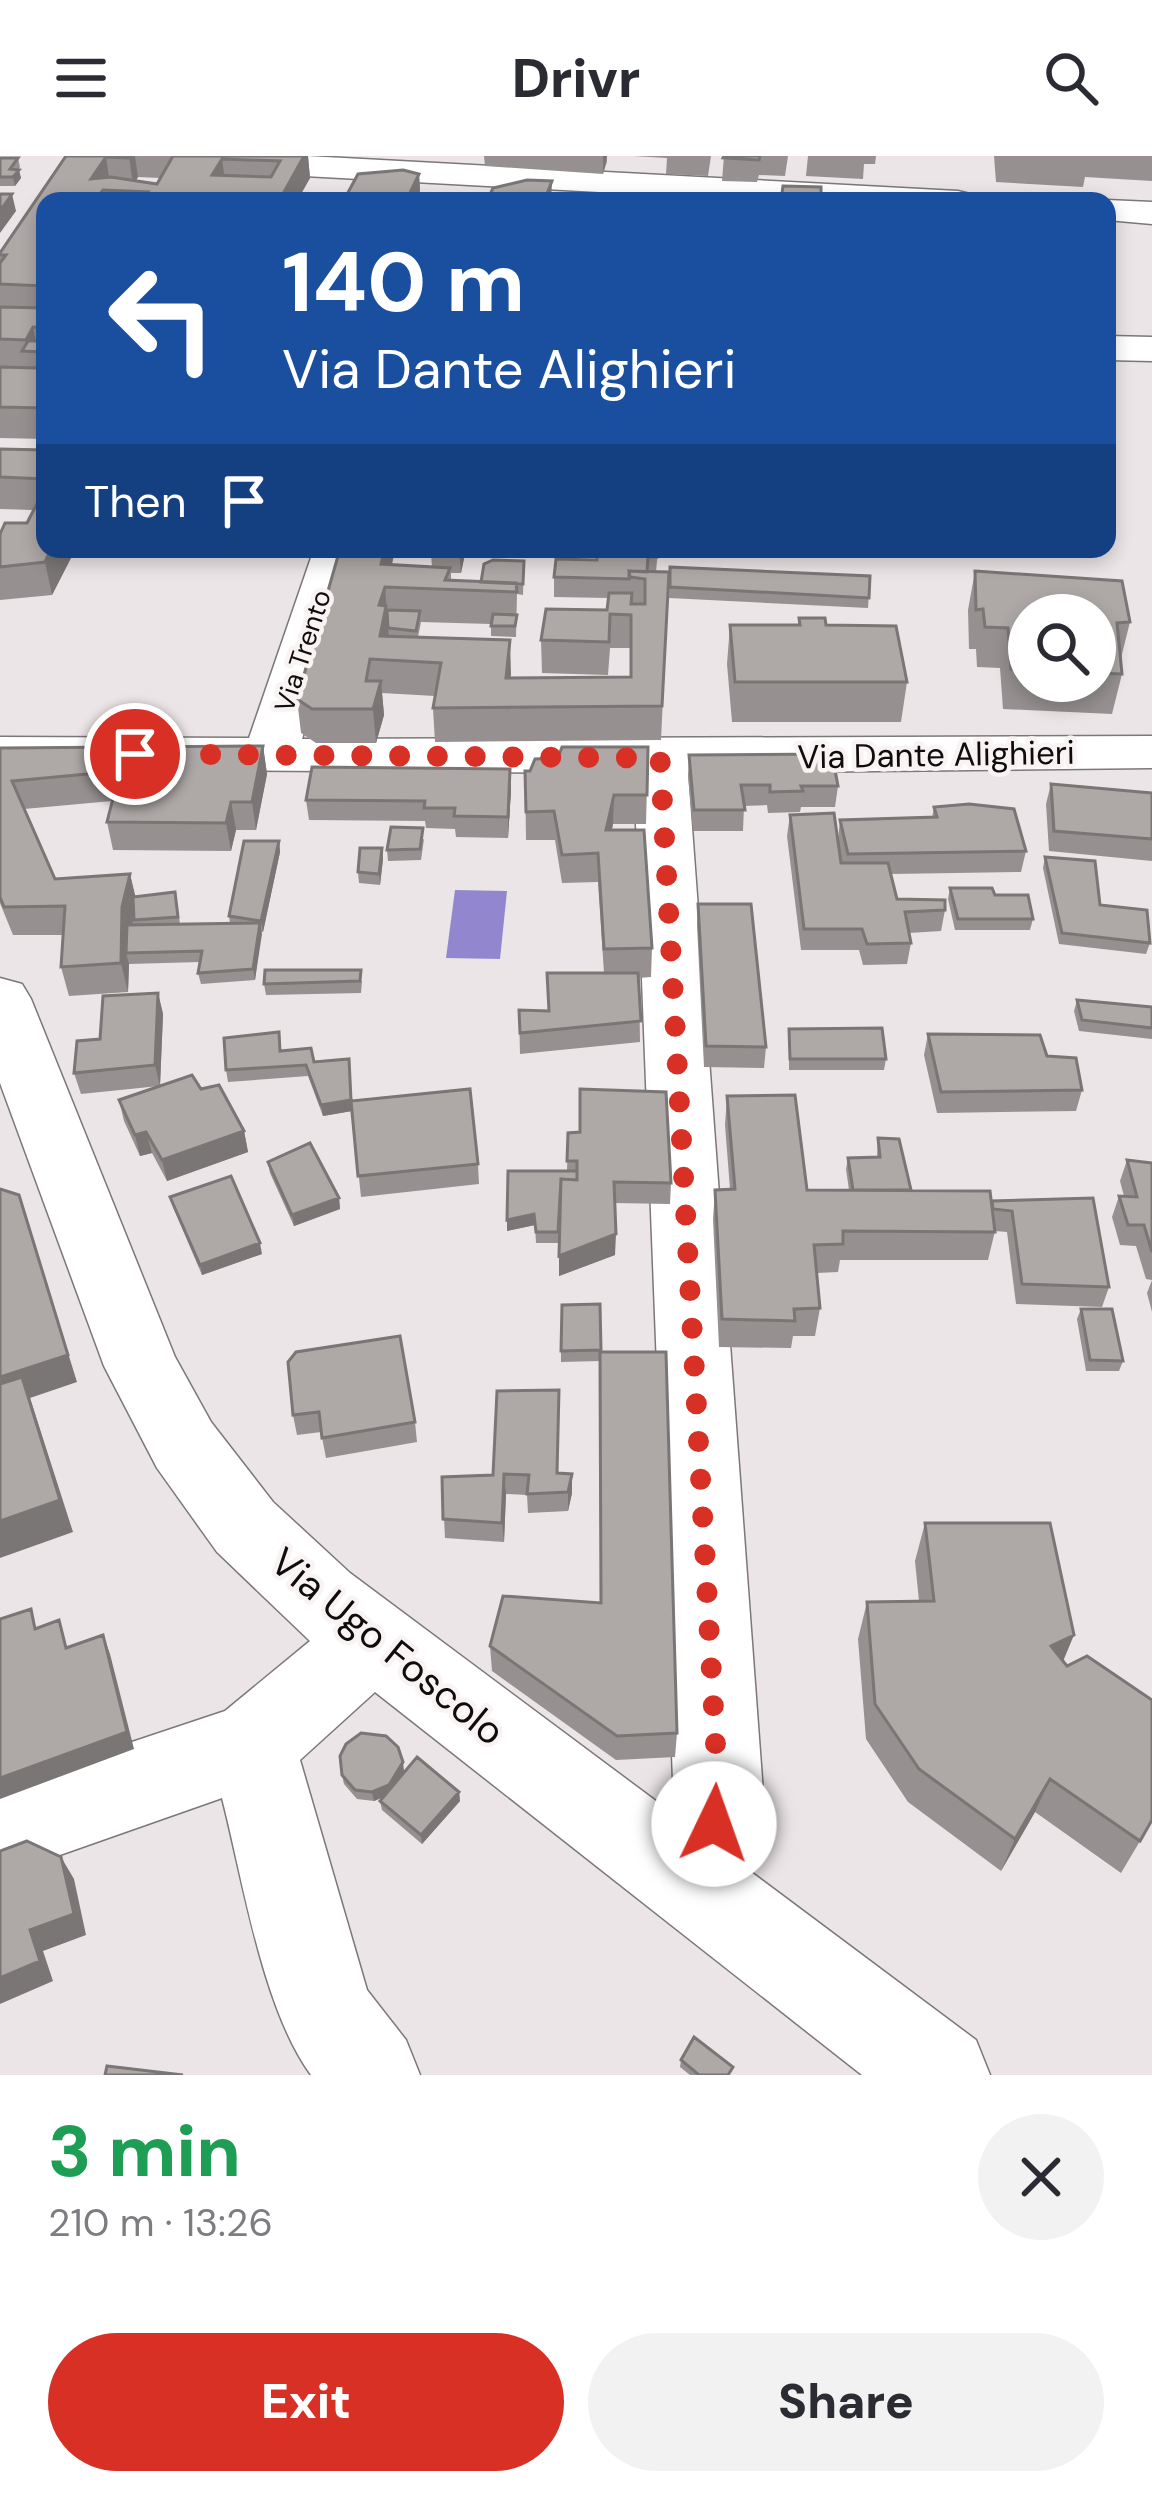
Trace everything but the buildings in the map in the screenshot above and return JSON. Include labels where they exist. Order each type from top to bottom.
[{"type":"street","points":[[120,156],[765,192]]},
{"type":"street","points":[[920,156],[921,192]]},
{"type":"street","points":[[1116,211],[1152,213]]},
{"type":"street","points":[[1116,348],[1152,349]]},
{"type":"street","name":"Via Trento","points":[[270,754],[334,558]]},
{"type":"street","name":"Via Dante Alighieri","points":[[0,753],[660,758],[1152,752]]},
{"type":"street","points":[[660,758],[719,1806],[706,1846],[678,1876]]},
{"type":"street","name":"Via Ugo Foscolo","points":[[0,999],[141,1366],[184,1445],[245,1527],[321,1600],[940,2075]]},
{"type":"street","points":[[0,1831],[253,1745],[374,1640]]},
{"type":"street","points":[[253,1745],[320,1992],[332,2023],[371,2075]]},
{"type":"shaded area","points":[[455,890],[507,891],[500,959],[446,958]]},
{"type":"route","points":[[135,754],[660,758],[719,1806],[714,1824]]}]
